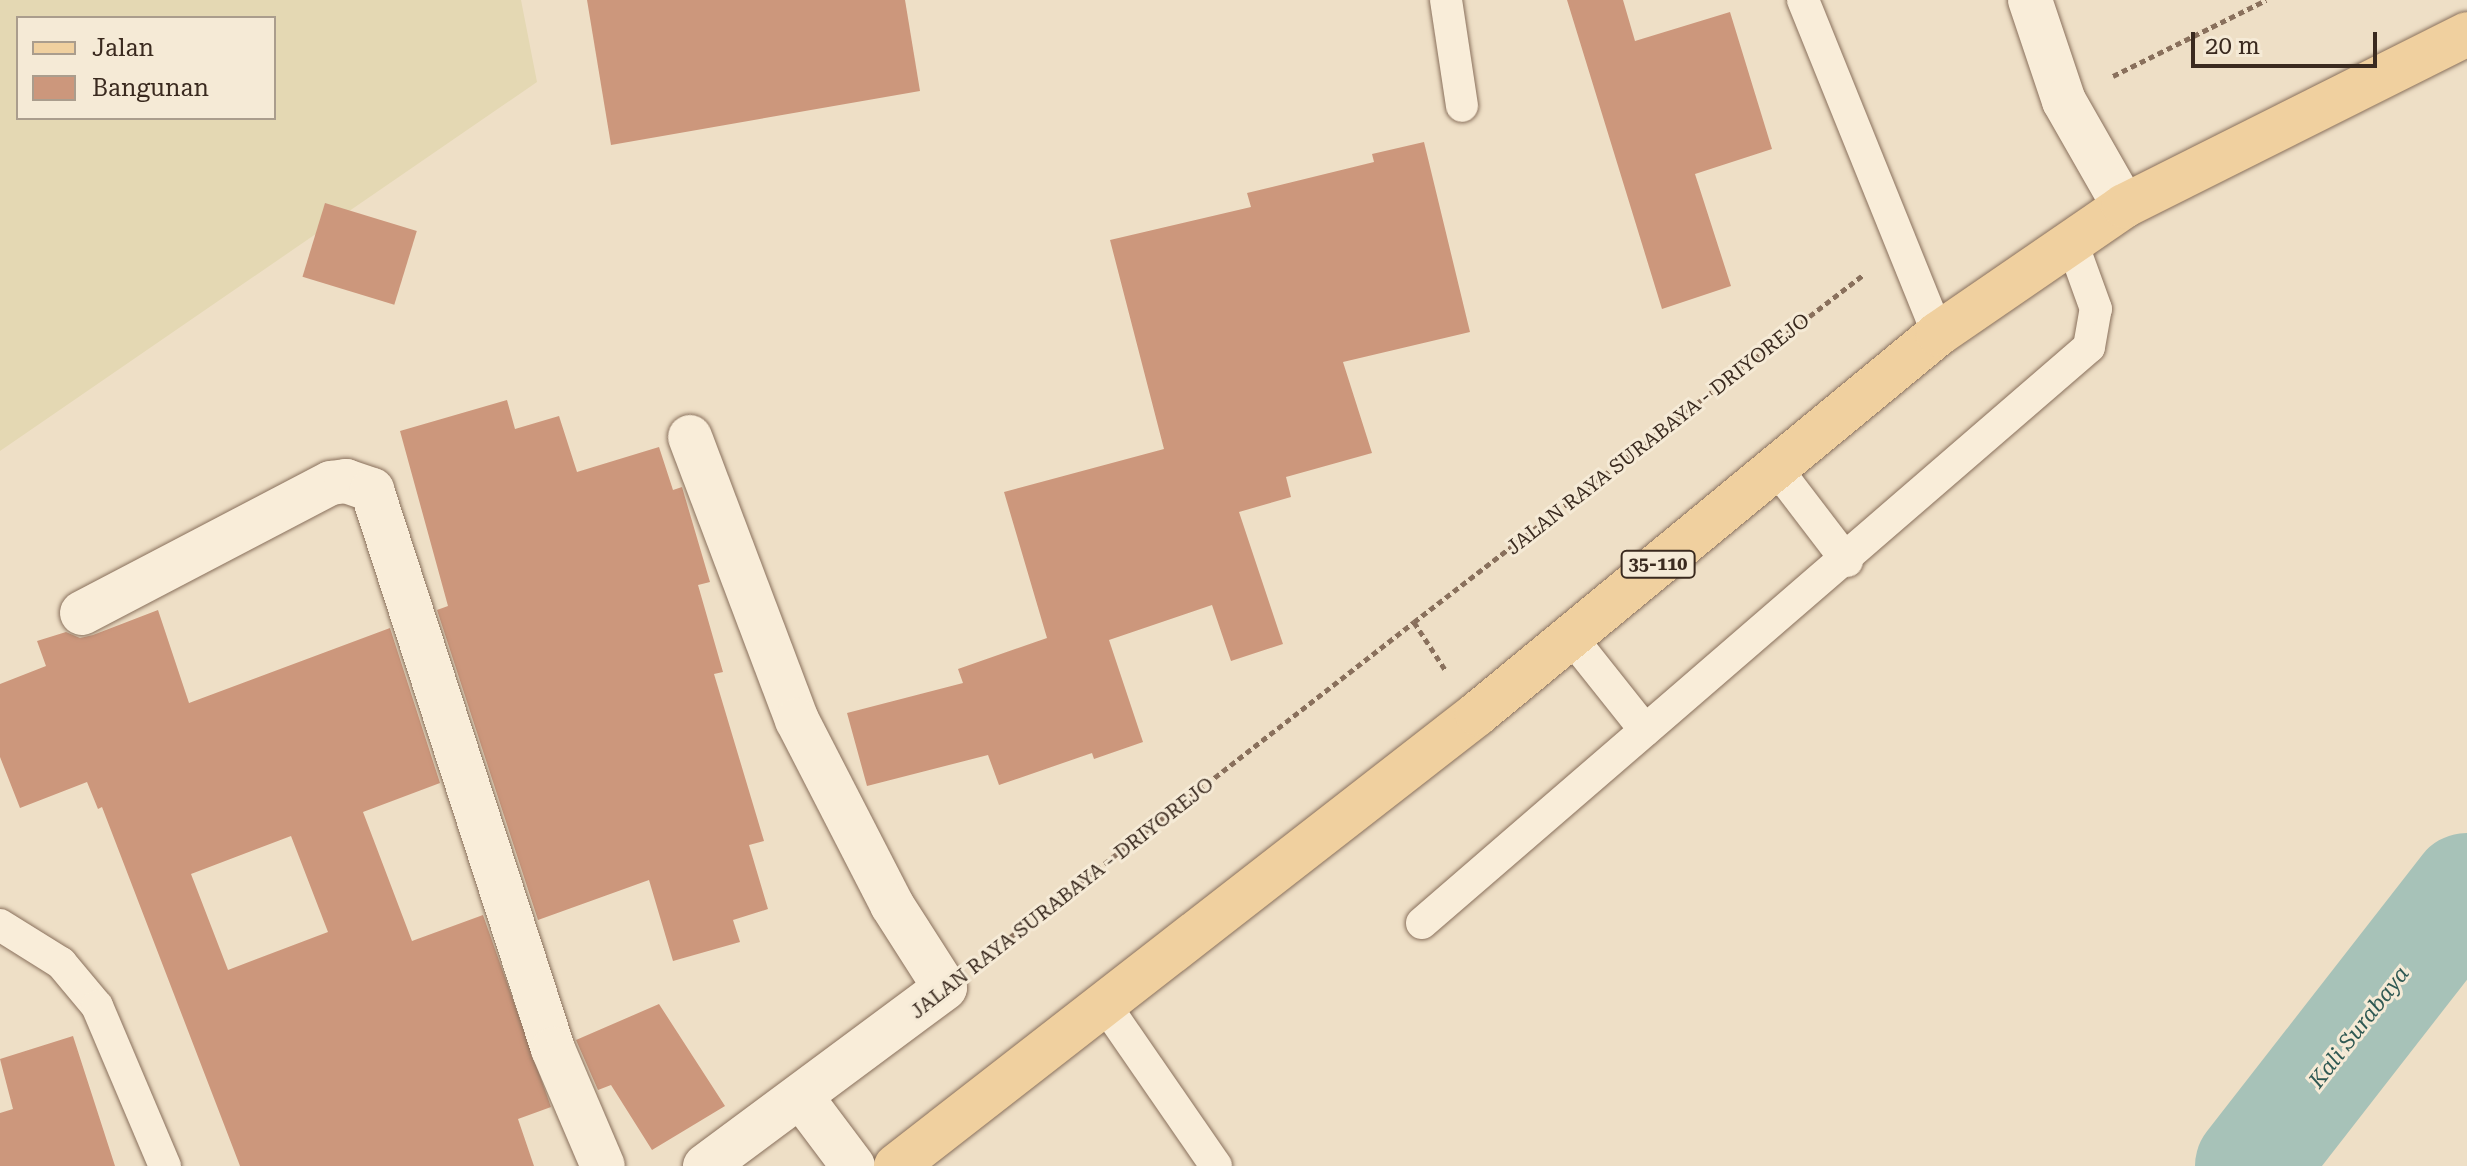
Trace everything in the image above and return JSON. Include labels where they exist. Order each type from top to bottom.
[{"type":"main road","name":"35-110","points":[[896,1166],[1477,714],[1938,334],[2124,206],[2467,34]]},
{"type":"street","points":[[2030,0],[2064,101],[2124,206]]},
{"type":"street","points":[[690,437],[797,720],[892,905],[945,988]]},
{"type":"street","points":[[82,613],[331,483],[346,481],[372,490],[553,1049],[603,1166]]},
{"type":"street","name":"JALAN RAYA SURABAYA - DRIYOREJO","points":[[705,1166],[802,1098],[945,988]]},
{"type":"street","points":[[802,1098],[853,1166]]},
{"type":"lane","points":[[1446,0],[1462,106]]},
{"type":"lane","points":[[1803,0],[1938,334]]},
{"type":"lane","points":[[1422,923],[1847,561],[2089,347],[2096,309],[2071,240]]},
{"type":"lane","points":[[1776,468],[1847,561]]},
{"type":"lane","points":[[1571,637],[1645,730]]},
{"type":"lane","points":[[0,925],[61,963],[97,1006],[165,1166]]},
{"type":"lane","points":[[1103,1002],[1216,1166]]},
{"type":"path","points":[[2064,101],[2266,0]]},
{"type":"path","name":"JALAN RAYA SURABAYA - DRIYOREJO","points":[[945,988],[1902,245]]},
{"type":"path","points":[[1414,622],[1477,714]]},
{"type":"shaded area","points":[[0,0],[521,0],[537,82],[0,451]]},
{"type":"building","points":[[587,0],[905,0],[920,91],[611,145]]},
{"type":"building","points":[[1567,0],[1623,0],[1635,41],[1730,12],[1772,149],[1695,174],[1731,286],[1662,309]]},
{"type":"building","points":[[1424,142],[1470,332],[1343,362],[1372,453],[1286,477],[1291,497],[1239,512],[1283,644],[1231,661],[1212,605],[1109,640],[1143,742],[1094,759],[1092,753],[999,785],[988,755],[867,786],[847,713],[963,683],[958,669],[1047,638],[1004,492],[1164,449],[1110,240],[1251,207],[1247,193],[1374,162],[1372,154]]},
{"type":"building","points":[[325,203],[417,231],[394,305],[302,277]]},
{"type":"building","points":[[507,400],[515,429],[559,416],[577,472],[659,447],[673,490],[682,487],[710,582],[698,585],[723,672],[714,674],[764,841],[749,845],[768,909],[733,920],[740,942],[673,961],[649,880],[538,920],[437,610],[448,606],[400,431]]},
{"type":"building","points":[[158,610],[189,703],[390,628],[440,783],[363,812],[412,941],[483,915],[551,1107],[518,1119],[534,1166],[240,1166],[102,807],[98,809],[87,782],[20,808],[0,757],[0,684],[46,666],[37,641],[66,632],[80,638]],"holes":[[[291,836],[328,932],[228,970],[191,874]]]},
{"type":"building","points":[[659,1004],[725,1106],[652,1150],[611,1085],[598,1090],[576,1040]]},
{"type":"building","points":[[73,1036],[115,1166],[0,1166],[0,1113],[13,1109],[0,1059]]},
{"type":"waterway","name":"Kali Surabaya","points":[[2251,1166],[2467,889]]}]
